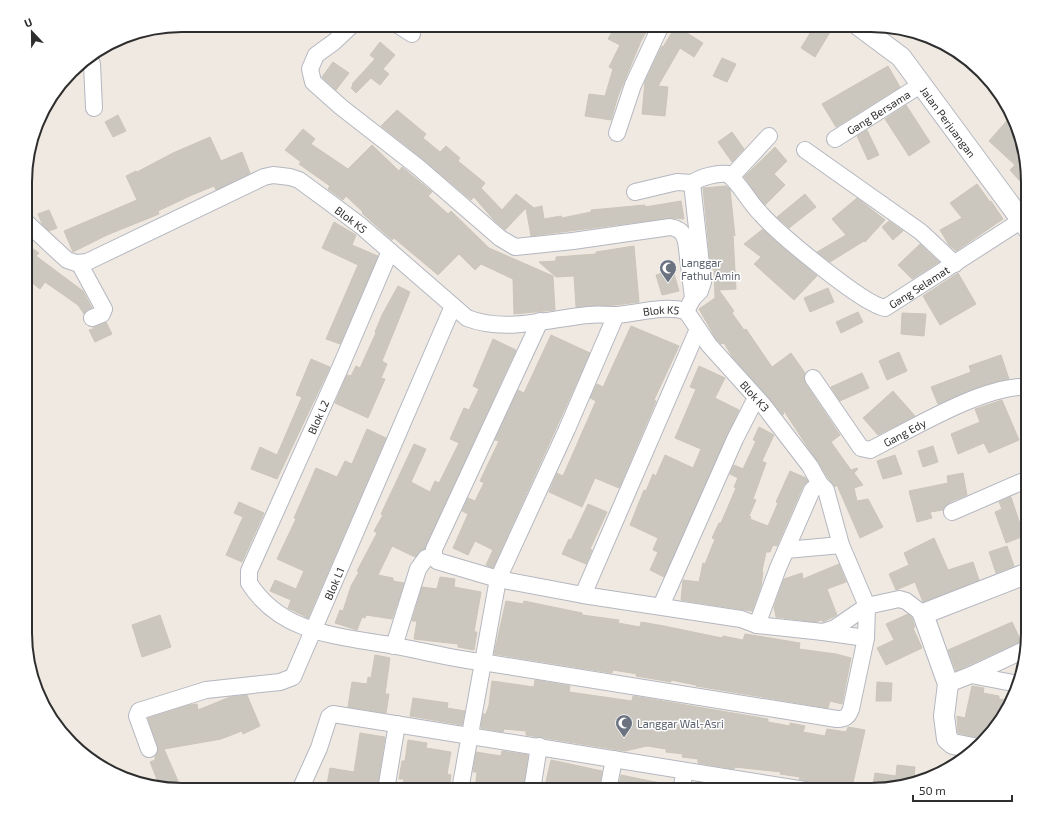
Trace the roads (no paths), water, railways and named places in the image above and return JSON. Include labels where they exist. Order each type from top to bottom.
[{"type":"street","points":[[345,32],[316,56],[310,69],[313,82],[341,107],[418,167],[500,238],[514,246],[525,246],[573,241],[670,227],[678,229],[683,233],[686,240],[690,304]]},
{"type":"street","points":[[617,133],[633,85],[658,32]]},
{"type":"street","name":"Jalan Perjuangan","points":[[867,32],[901,57],[1021,219]]},
{"type":"street","points":[[91,63],[94,108]]},
{"type":"street","name":"Gang Bersama","points":[[835,139],[922,84]]},
{"type":"street","points":[[635,192],[677,182],[692,182],[702,178],[723,174],[731,177],[770,136]]},
{"type":"street","points":[[805,150],[921,232],[955,264]]},
{"type":"street","name":"Blok K5","points":[[79,263],[87,262],[264,177],[283,175],[299,180],[361,226],[467,318],[480,323],[499,325],[588,315],[616,315],[654,309],[674,308],[690,304]]},
{"type":"street","name":"Gang Selamat","points":[[731,177],[761,214],[843,284],[880,307],[885,308],[955,264],[1021,226]]},
{"type":"street","points":[[690,304],[700,291],[703,282],[692,182]]},
{"type":"street","points":[[32,228],[67,260],[79,263],[104,309],[102,314],[92,318]]},
{"type":"street","name":"Blok L2","points":[[314,631],[284,619],[271,609],[249,584],[249,571],[337,376],[390,251]]},
{"type":"street","name":"Blok K3","points":[[690,304],[698,329],[709,345],[756,398],[810,466],[820,484],[826,490],[842,545],[867,606]]},
{"type":"street","name":"Blok L1","points":[[149,749],[137,716],[139,711],[206,690],[287,680],[293,677],[314,631],[351,539],[454,306]]},
{"type":"street","points":[[461,783],[498,579],[567,429],[616,315]]},
{"type":"street","points":[[540,321],[434,549],[434,555],[437,561],[498,579],[583,595],[741,619],[757,625],[866,638]]},
{"type":"street","points":[[583,595],[698,329]]},
{"type":"street","name":"Gang Edy","points":[[813,378],[845,426],[861,448],[865,450],[870,450],[980,396],[1003,389],[1021,388]]},
{"type":"street","points":[[661,606],[735,438],[756,398]]},
{"type":"street","points":[[952,512],[1021,482]]},
{"type":"street","points":[[757,625],[771,586],[812,490],[820,484]]},
{"type":"street","points":[[786,550],[842,545]]},
{"type":"street","points":[[394,646],[418,569],[426,558],[434,555]]},
{"type":"street","points":[[923,614],[1021,575]]},
{"type":"street","points":[[823,632],[834,628],[867,606],[898,599],[906,601],[923,614],[948,684],[944,716],[948,739],[953,744],[969,747]]},
{"type":"street","points":[[314,631],[343,639],[394,646],[455,659],[844,719],[849,715],[851,709],[866,638],[867,606]]},
{"type":"street","points":[[948,684],[1020,652]]},
{"type":"street","points":[[971,675],[1012,683]]},
{"type":"street","points":[[303,783],[319,748],[328,717],[333,714],[539,746],[685,771],[744,783]]},
{"type":"street","points":[[387,783],[397,724]]},
{"type":"street","points":[[533,783],[539,746]]},
{"type":"street","points":[[609,783],[614,759]]},
{"type":"street","points":[[683,783],[685,771]]},
{"type":"place","name":"Langgar Fathul Amin","points":[[668,283]]},
{"type":"place","name":"Langgar Wal-Asri","points":[[624,738]]}]
